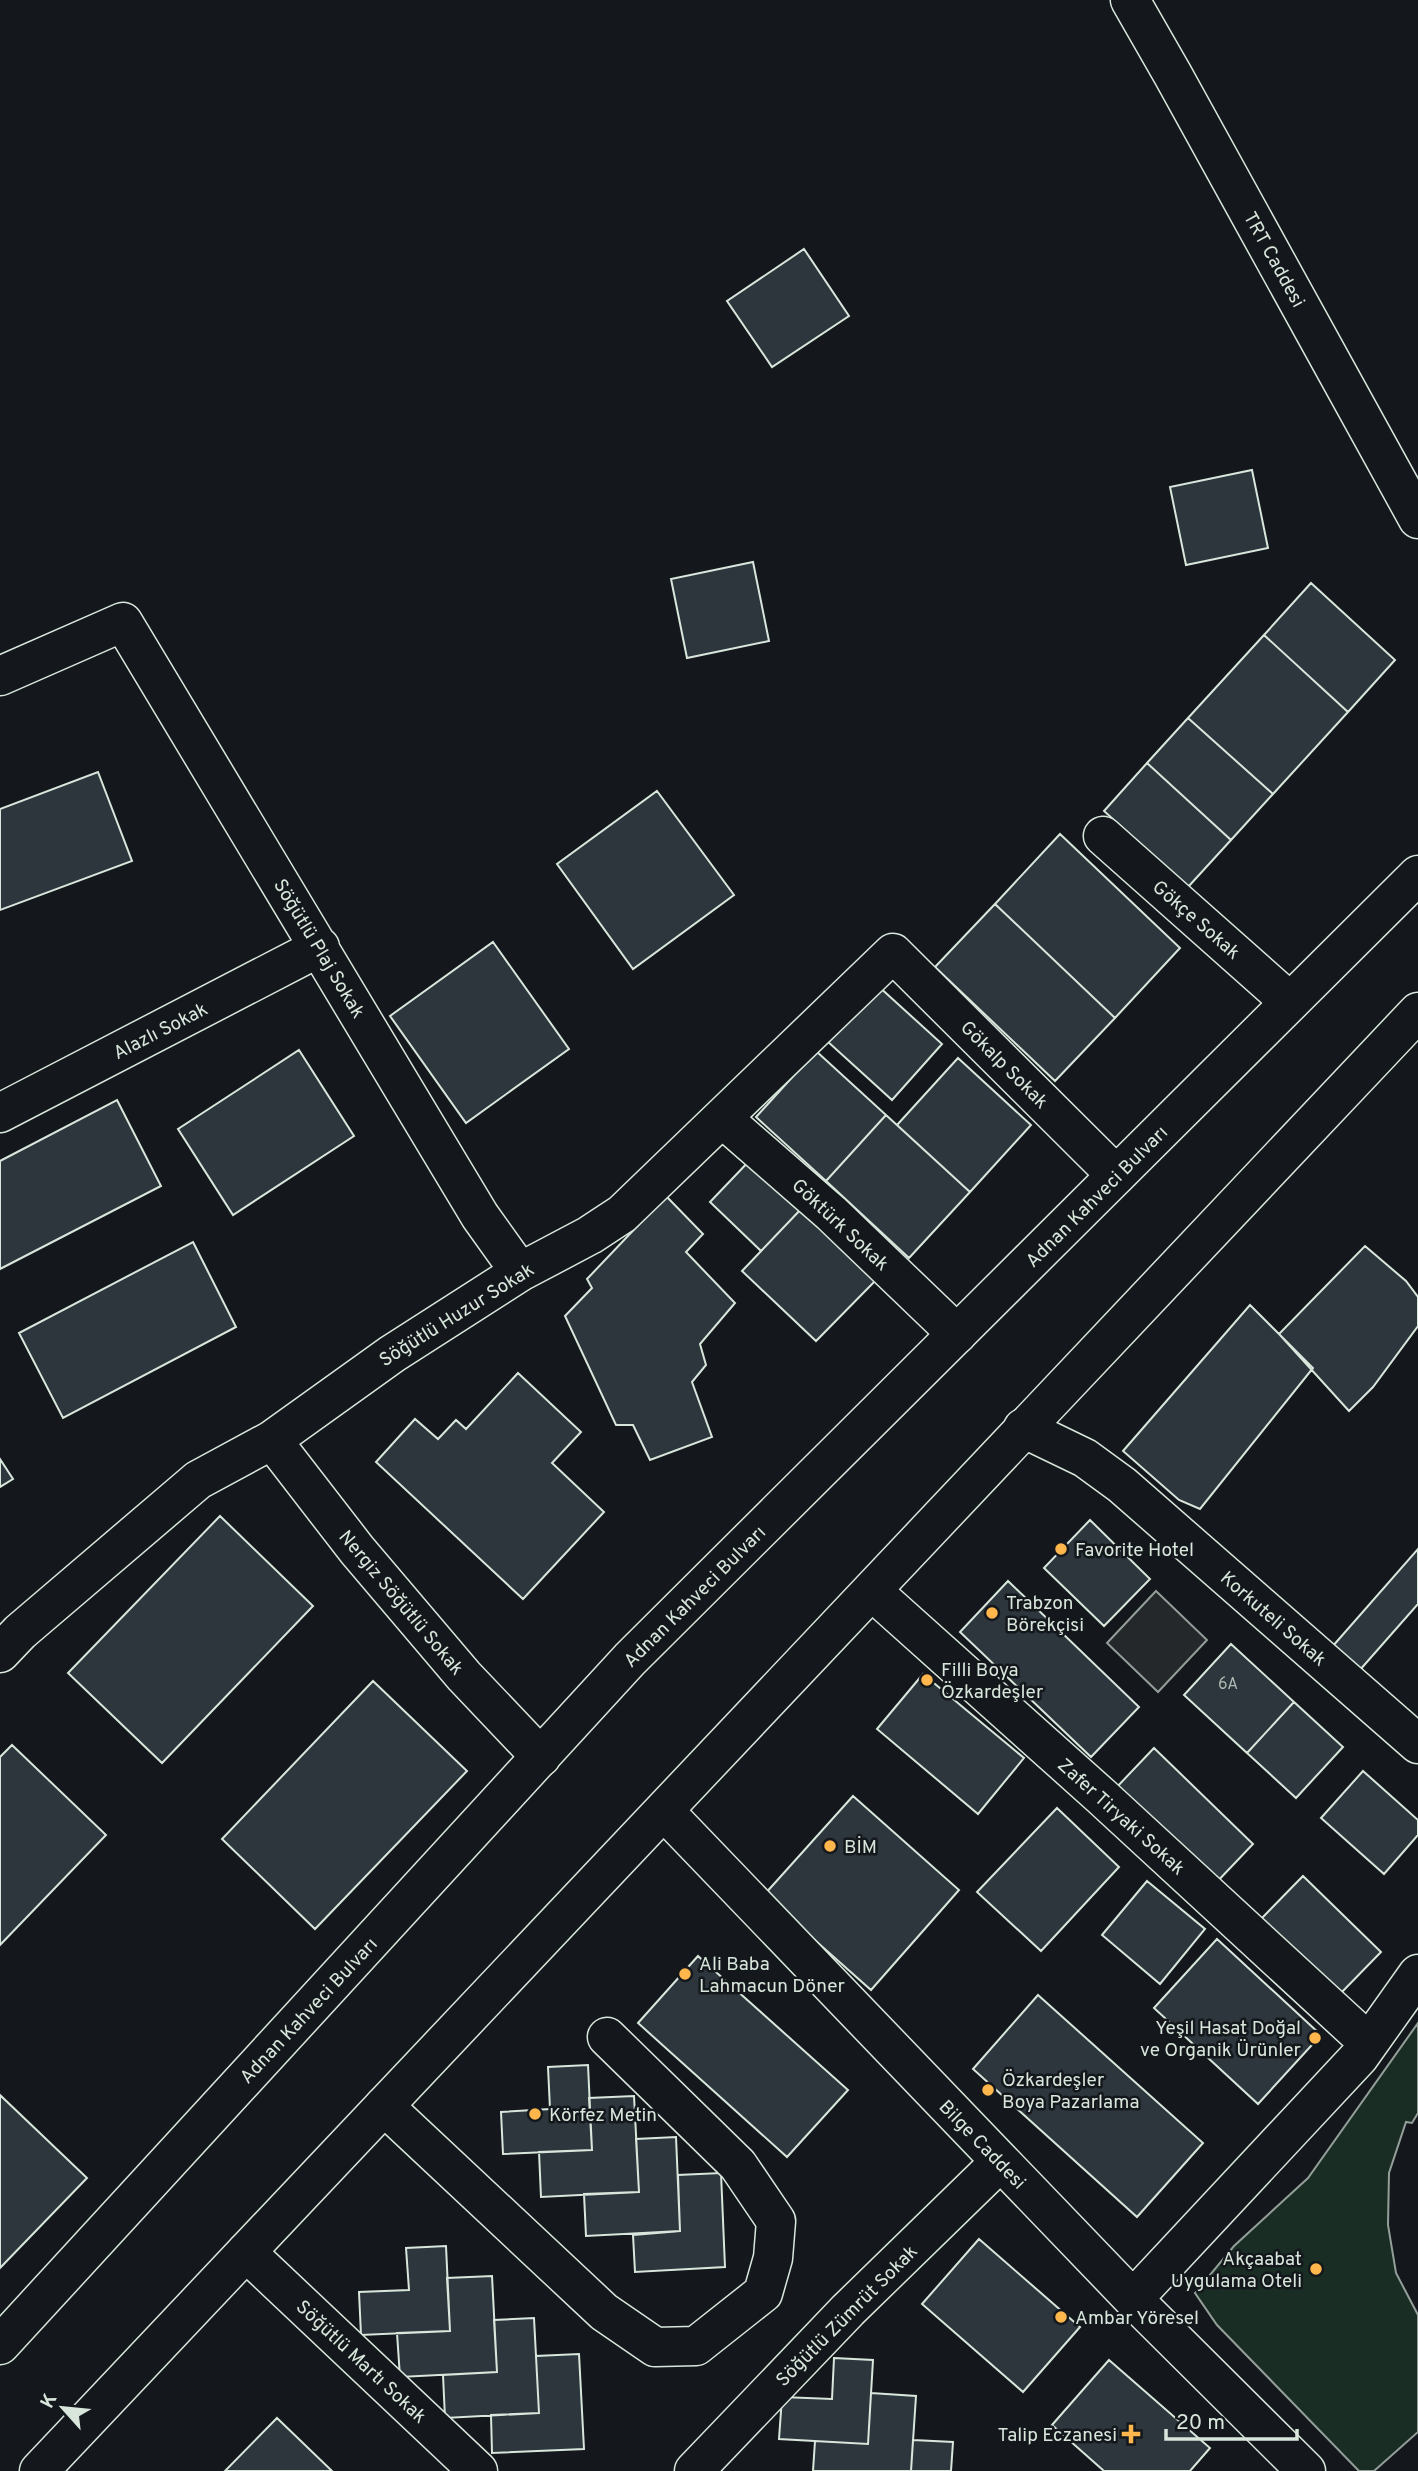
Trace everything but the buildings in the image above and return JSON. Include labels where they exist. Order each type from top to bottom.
[{"type":"main road","name":"TRT Caddesi","points":[[1130,0],[1418,519]]},
{"type":"main road","name":"Söğütlü Plaj Sokak","points":[[0,676],[123,622],[480,1216],[520,1272]]},
{"type":"main road","name":"Gökçe Sokak","points":[[1103,836],[1290,1002]]},
{"type":"main road","name":"Adnan Kahveci Bulvarı","points":[[0,2345],[630,1659],[1418,875]]},
{"type":"main road","name":"Alazlı Sokak","points":[[0,1113],[320,947]]},
{"type":"main road","name":"Söğütlü Huzur Sokak","points":[[0,1653],[20,1632],[198,1480],[272,1440],[391,1354],[520,1272],[590,1235],[622,1214],[893,953]]},
{"type":"main road","name":"Gökalp Sokak","points":[[893,953],[1116,1175]]},
{"type":"main road","points":[[38,2471],[665,1812],[1023,1428],[1418,1012]]},
{"type":"main road","name":"Göktürk Sokak","points":[[722,1118],[831,1213],[957,1334]]},
{"type":"main road","name":"Korkuteli Sokak","points":[[1023,1428],[1085,1458],[1122,1485],[1418,1744]]},
{"type":"main road","name":"Nergiz Söğütlü Sokak","points":[[272,1440],[357,1550],[446,1655],[541,1757]]},
{"type":"main road","name":"Zafer Tiryaki Sokak","points":[[872,1591],[1101,1796],[1369,2043]]},
{"type":"main road","name":"Bilge Caddesi","points":[[665,1812],[1133,2299],[1306,2471]]},
{"type":"main road","points":[[1133,2299],[1349,2067],[1418,1974]]},
{"type":"main road","points":[[384,2106],[604,2312],[655,2347],[696,2346],[763,2293],[774,2258],[776,2221],[738,2165],[607,2037]]},
{"type":"main road","name":"Söğütlü Zümrüt Sokak","points":[[694,2471],[848,2310],[1000,2162]]},
{"type":"main road","name":"Söğütlü Martı Sokak","points":[[246,2252],[478,2471]]},
{"type":"green space","name":"Akçaabat Uygulama Oteli","points":[[1418,2023],[1418,2113],[1412,2123],[1406,2122],[1389,2173],[1388,2225],[1396,2273],[1418,2315],[1418,2432],[1374,2471],[1359,2471],[1217,2325],[1195,2293],[1234,2246],[1308,2178]]},
{"type":"shaded area","points":[[1156,1591],[1207,1640],[1158,1692],[1107,1643]]},
{"type":"place","name":"Favorite Hotel","points":[[1061,1549]]},
{"type":"place","name":"Trabzon Börekçisi","points":[[992,1613]]},
{"type":"place","name":"Filli Boya Özkardeşler","points":[[927,1680]]},
{"type":"place","name":"BİM","points":[[830,1846]]},
{"type":"place","name":"Ali Baba Lahmacun Döner","points":[[685,1974]]},
{"type":"place","name":"Yeşil Hasat Doğal ve Organik Ürünler","points":[[1315,2038]]},
{"type":"place","name":"Özkardeşler Boya Pazarlama","points":[[988,2090]]},
{"type":"place","name":"Körfez Metin","points":[[535,2114]]},
{"type":"place","name":"Akçaabat Uygulama Oteli","points":[[1316,2269]]},
{"type":"place","name":"Ambar Yöresel","points":[[1061,2317]]},
{"type":"place","name":"Talip Eczanesi","points":[[1131,2434]]}]
